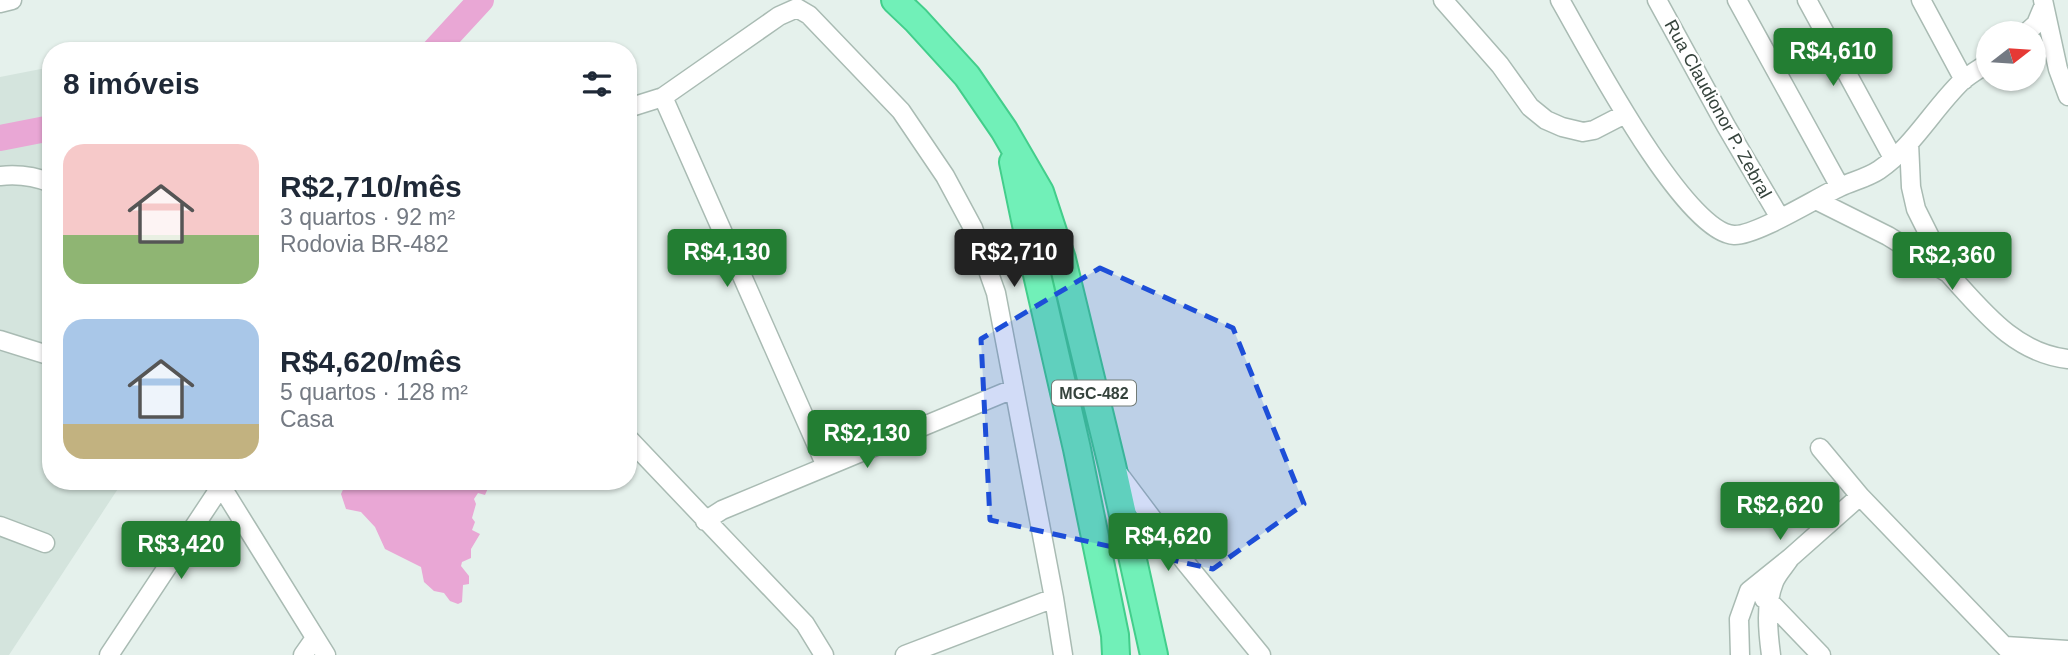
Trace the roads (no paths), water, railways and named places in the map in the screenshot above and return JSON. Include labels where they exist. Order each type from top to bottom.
[{"type":"highway","name":"MGC-482","points":[[895,0],[967,76],[1040,192],[1062,259],[1154,655]]},
{"type":"highway","name":"MGC-482","points":[[1009,139],[1077,449],[1115,635],[1116,655]]},
{"type":"street","points":[[0,3],[12,0]]},
{"type":"street","points":[[1443,0],[1500,65],[1530,107],[1546,120],[1583,132],[1594,130],[1625,114]]},
{"type":"street","points":[[1560,0],[1625,114],[1678,191],[1700,216],[1715,229],[1727,234],[1737,235],[1780,218],[1878,171],[1909,143],[1964,79],[1976,71]]},
{"type":"street","name":"Rua Claudionor P. Zebral","points":[[1657,0],[1780,218]]},
{"type":"street","points":[[1737,0],[1840,187]]},
{"type":"street","points":[[1807,0],[1893,158]]},
{"type":"street","points":[[1921,0],[1964,79]]},
{"type":"street","points":[[2037,21],[2043,3]]},
{"type":"street","points":[[2043,3],[2058,69],[2068,96]]},
{"type":"street","points":[[637,105],[663,97],[779,16],[797,8],[810,15],[901,111],[945,176],[973,228],[996,293],[1063,655]]},
{"type":"street","points":[[663,97],[826,466]]},
{"type":"street","points":[[1909,143],[1916,209],[1948,273]]},
{"type":"street","points":[[0,176],[21,175],[42,179]]},
{"type":"street","points":[[1816,200],[1888,236],[1948,273],[1993,322],[2021,345],[2039,353],[2068,359]]},
{"type":"street","points":[[0,340],[42,353]]},
{"type":"street","points":[[705,521],[722,510],[1013,389]]},
{"type":"street","points":[[637,448],[804,624],[824,655]]},
{"type":"street","points":[[1820,448],[1860,496],[2009,651],[2068,650]]},
{"type":"street","points":[[1112,465],[1185,562],[1261,655]]},
{"type":"street","points":[[109,655],[216,490]]},
{"type":"street","points":[[224,490],[326,655]]},
{"type":"street","points":[[1740,655],[1739,619],[1749,591],[1860,496]]},
{"type":"street","points":[[0,526],[45,543]]},
{"type":"street","points":[[1772,655],[1769,633],[1770,603],[1774,582],[1790,558]]},
{"type":"street","points":[[1749,591],[1770,603],[1821,655]]},
{"type":"street","points":[[905,655],[1054,598]]},
{"type":"street","points":[[303,655],[315,638]]},
{"type":"waterway","points":[[442,42],[481,0]]},
{"type":"waterway","points":[[0,138],[42,130]]}]
